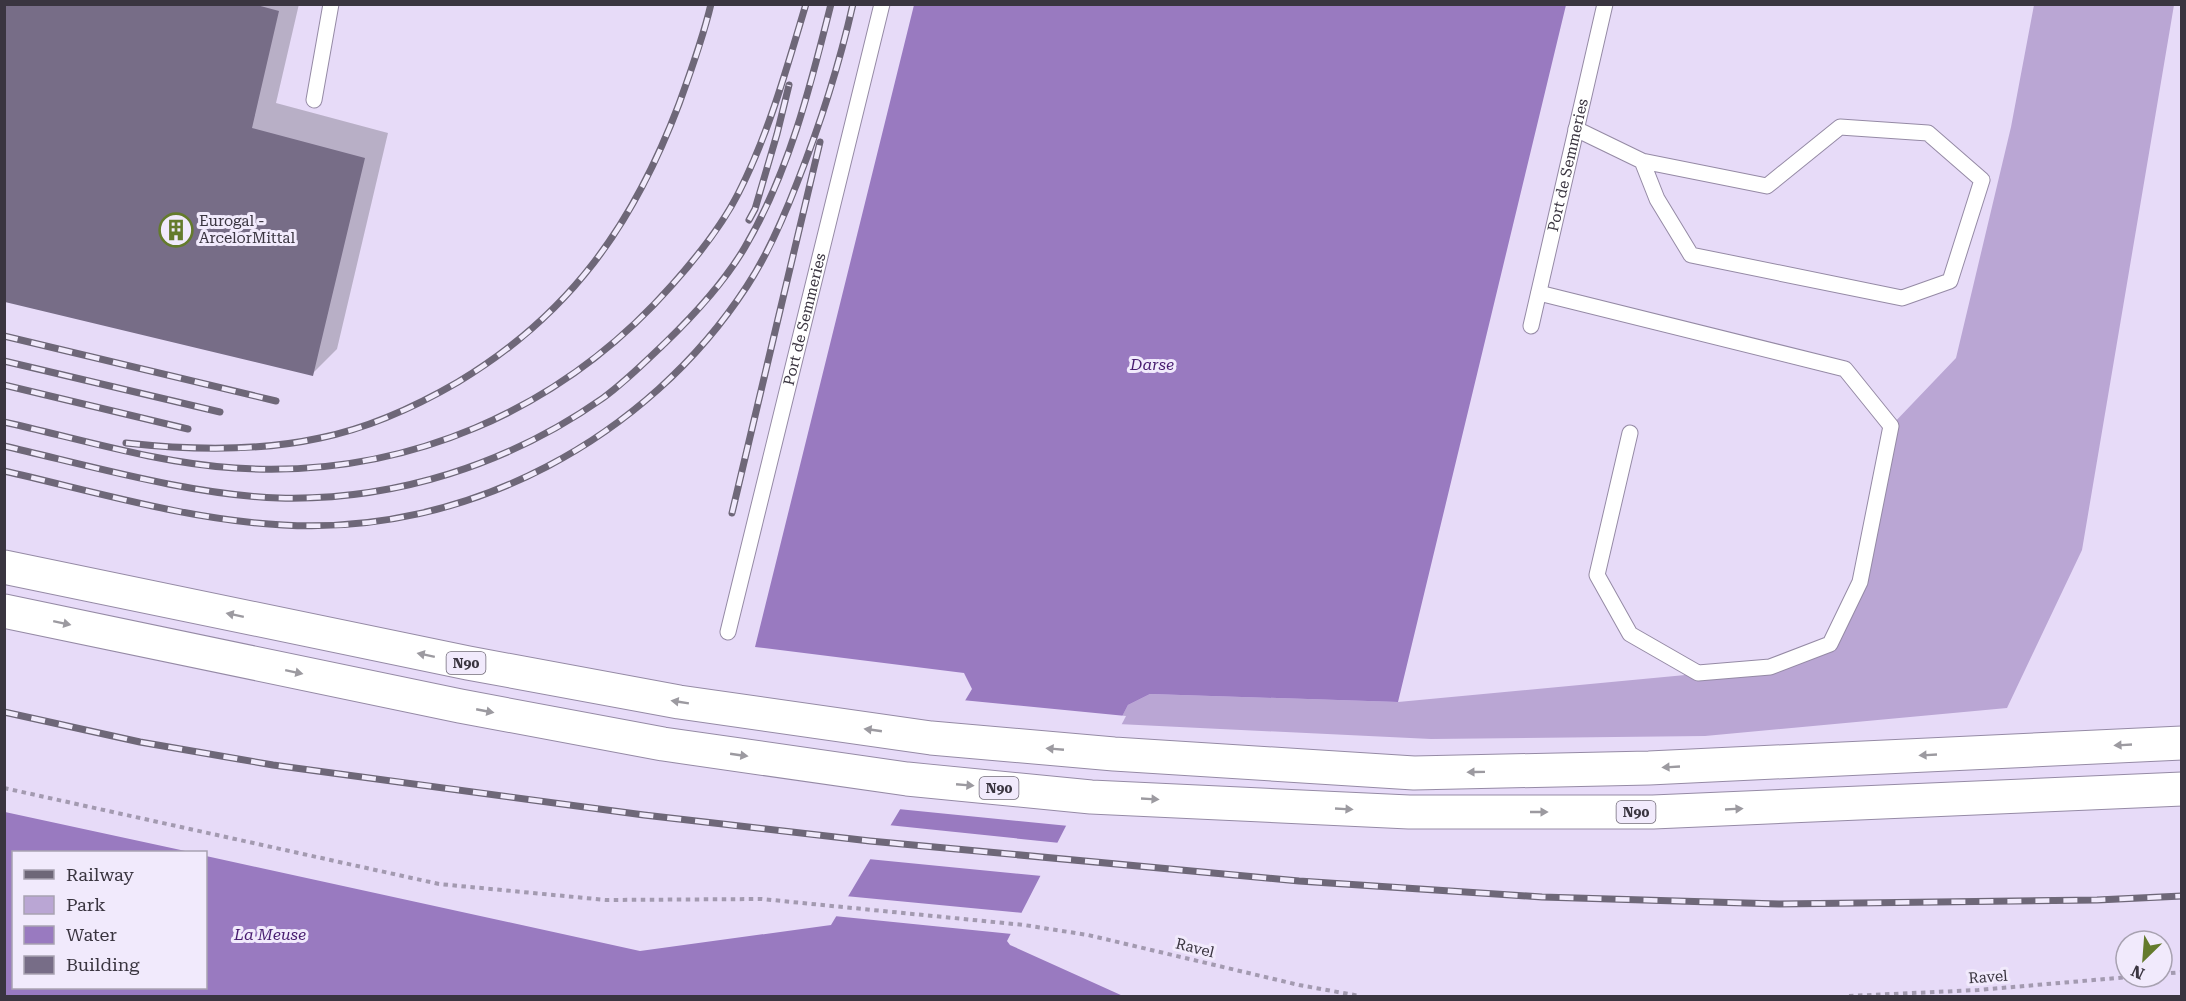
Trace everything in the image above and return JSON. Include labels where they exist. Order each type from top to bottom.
[{"type":"highway","name":"N90","points":[[4,567],[468,663],[679,702],[931,738],[1114,754],[1414,773],[1649,768],[2181,743]]},
{"type":"highway","name":"N90","points":[[4,612],[460,706],[663,744],[907,779],[1091,797],[1408,812],[1653,812],[2181,789]]},
{"type":"lane","points":[[314,100],[332,4]]},
{"type":"lane","name":"Port de Semmeries","points":[[728,632],[882,4]]},
{"type":"lane","name":"Port de Semmeries","points":[[1531,326],[1605,4]]},
{"type":"lane","points":[[1576,129],[1642,161],[1767,186],[1840,127],[1928,133],[1982,180],[1950,281],[1902,298],[1691,255],[1657,199],[1642,161]]},
{"type":"lane","points":[[1539,293],[1845,369],[1891,426],[1860,582],[1830,644],[1770,667],[1698,673],[1630,634],[1597,575],[1630,433]]},
{"type":"path","name":"Ravel","points":[[4,788],[439,884],[606,900],[762,899],[1024,925],[1089,935],[1299,985],[1360,996]]},
{"type":"path","name":"Ravel","points":[[1849,996],[1978,990],[2114,978]]},
{"type":"green space","points":[[2034,5],[2174,5],[2082,550],[2007,708],[1705,736],[1431,739],[1118,724],[1128,705],[1150,694],[1398,702],[1770,667],[1830,644],[1860,582],[1891,426],[1956,358],[2011,127]]},
{"type":"water","name":"Darse","points":[[914,5],[1566,5],[1398,702],[1150,694],[1128,705],[1007,941],[1010,945],[1123,996],[5,996],[5,812],[185,851],[12,851],[12,989],[207,989],[207,856],[640,951],[831,925],[972,689],[964,673],[755,647]]},
{"type":"pier","points":[[962,700],[1126,716],[1069,826],[898,809]]},
{"type":"pier","points":[[888,825],[1060,843],[1042,876],[868,859]]},
{"type":"pier","points":[[845,896],[1023,913],[1012,934],[834,916]]},
{"type":"building","name":"Eurogal - ArcelorMittal","points":[[5,4],[253,4],[279,11],[252,128],[365,158],[313,376],[5,302]]},
{"type":"railway","points":[[126,443],[174,447],[247,448],[296,443],[338,434],[391,416],[425,400],[458,382],[498,355],[534,327],[565,296],[594,263],[619,227],[661,148],[692,67],[711,4]]},
{"type":"railway","points":[[4,422],[177,461],[235,468],[298,468],[359,462],[418,448],[475,428],[530,401],[581,368],[628,329],[672,285],[717,229],[750,170],[777,100],[806,4]]},
{"type":"railway","points":[[4,446],[176,486],[245,496],[279,498],[365,493],[408,485],[449,474],[529,442],[603,398],[627,379],[698,309],[737,260],[760,218],[786,159],[797,129],[831,4]]},
{"type":"railway","points":[[4,471],[178,511],[283,525],[352,524],[419,514],[485,494],[547,467],[605,431],[659,389],[706,340],[747,286],[775,236],[805,161],[835,73],[853,4]]},
{"type":"railway","points":[[749,220],[755,209],[789,85]]},
{"type":"railway","points":[[732,513],[820,142]]},
{"type":"railway","points":[[4,336],[276,401]]},
{"type":"railway","points":[[4,361],[220,412]]},
{"type":"railway","points":[[4,385],[188,429]]},
{"type":"railway","points":[[4,712],[140,742],[273,765],[644,815],[870,841],[1299,881],[1542,897],[1779,904],[2097,900],[2182,896]]},
{"type":"place","name":"Eurogal - ArcelorMittal","points":[[176,230]]},
{"type":"water label","name":"La Meuse","points":[[270,934]]}]
